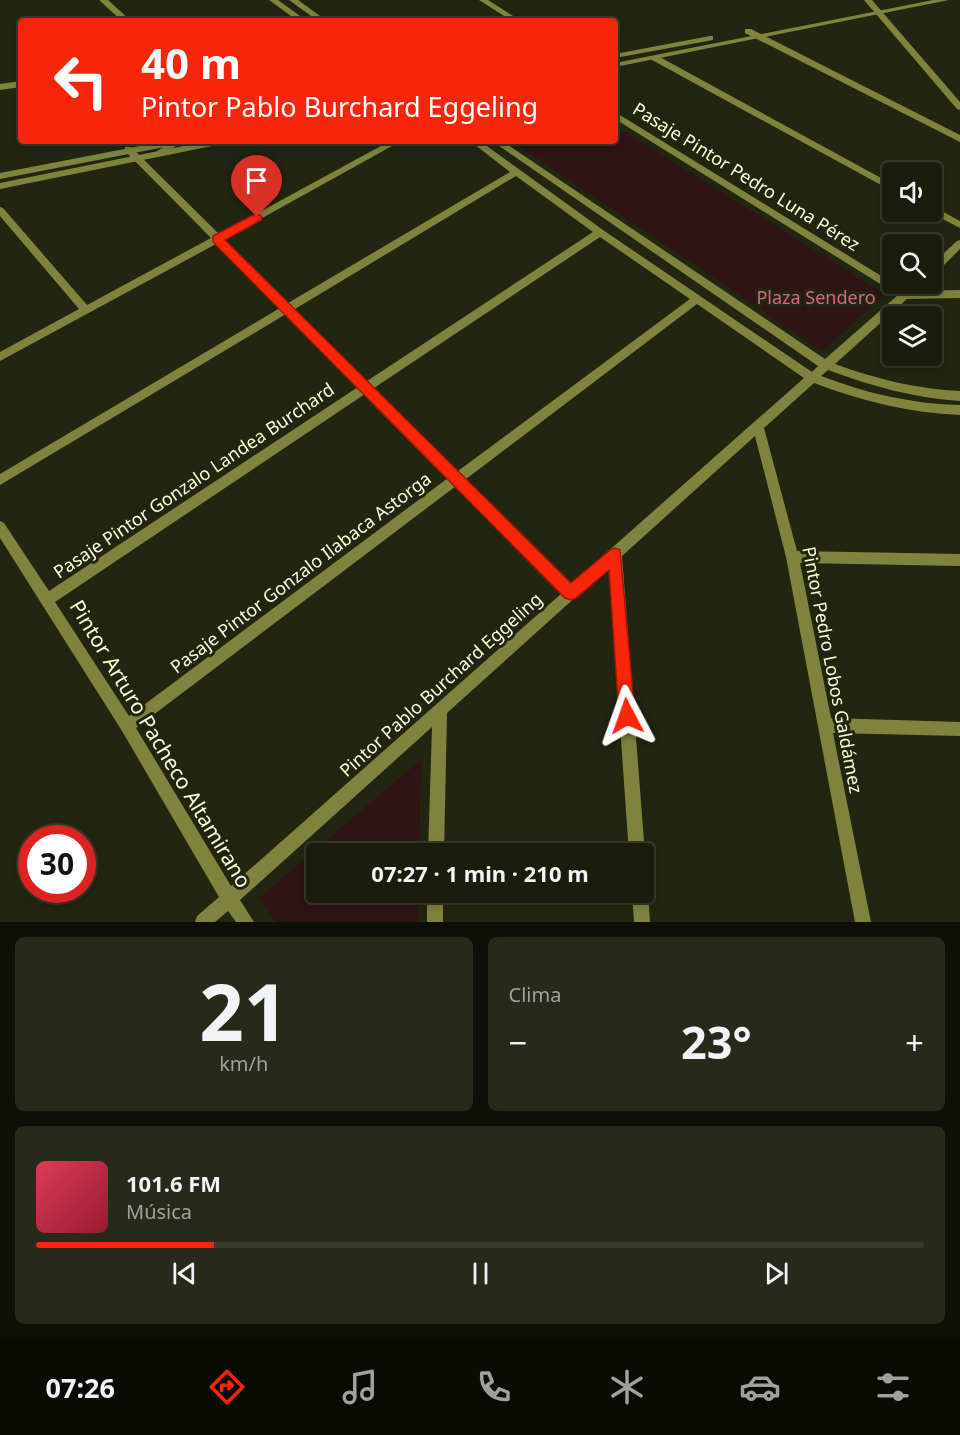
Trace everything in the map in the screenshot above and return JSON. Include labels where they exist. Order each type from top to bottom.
[{"type":"street","points":[[103,0],[124,18]]},
{"type":"street","points":[[273,0],[296,18]]},
{"type":"street","points":[[293,0],[319,18]]},
{"type":"street","points":[[486,2],[504,0]]},
{"type":"street","points":[[618,55],[908,0]]},
{"type":"street","points":[[618,64],[758,36],[875,7],[945,0]]},
{"type":"street","points":[[486,2],[512,18]]},
{"type":"street","points":[[875,7],[960,108]]},
{"type":"street","points":[[748,31],[960,139]]},
{"type":"street","points":[[655,58],[882,183]]},
{"type":"street","points":[[0,87],[18,84]]},
{"type":"street","name":"Pasaje Pintor Pedro Luna Pérez","points":[[618,117],[905,295]]},
{"type":"street","points":[[0,186],[167,144]]},
{"type":"street","points":[[160,153],[174,144]]},
{"type":"street","points":[[0,176],[132,153],[160,153],[206,144]]},
{"type":"street","points":[[0,357],[391,144]]},
{"type":"street","points":[[478,144],[811,376],[852,393],[930,409],[960,410]]},
{"type":"street","points":[[500,144],[824,364],[883,384],[922,393],[960,396]]},
{"type":"street","points":[[132,153],[571,593]]},
{"type":"street","points":[[0,480],[518,171]]},
{"type":"street","points":[[0,210],[86,310]]},
{"type":"street","points":[[942,215],[960,225]]},
{"type":"street","name":"Pasaje Pintor Gonzalo Landea Burchard","points":[[47,600],[600,231]]},
{"type":"street","points":[[942,260],[960,243]]},
{"type":"street","points":[[905,295],[960,294]]},
{"type":"street","name":"Pintor Pablo Burchard Eggeling","points":[[203,922],[615,555],[824,364],[905,295]]},
{"type":"street","name":"Pasaje Pintor Gonzalo Ilabaca Astorga","points":[[127,726],[698,298]]},
{"type":"street","name":"Pintor Pedro Lobos Galdámez","points":[[758,426],[792,557],[863,922]]},
{"type":"street","name":"Pintor Arturo Pacheco Altamirano","points":[[0,527],[127,726],[229,898],[246,922]]},
{"type":"street","points":[[615,555],[636,843]]},
{"type":"street","points":[[792,557],[960,560]]},
{"type":"street","points":[[436,843],[440,711]]},
{"type":"street","points":[[825,725],[960,729]]},
{"type":"street","points":[[435,903],[435,922]]},
{"type":"street","points":[[641,903],[642,922]]},
{"type":"green space","name":"Plaza Sendero","points":[[618,128],[885,294],[822,351],[515,144],[618,144]]},
{"type":"green space","points":[[421,760],[419,843],[324,843]]},
{"type":"green space","points":[[306,858],[306,903],[419,903],[418,922],[276,922],[259,898]]},
{"type":"route","points":[[257,217],[217,239],[571,593],[615,555],[627,716]]}]
